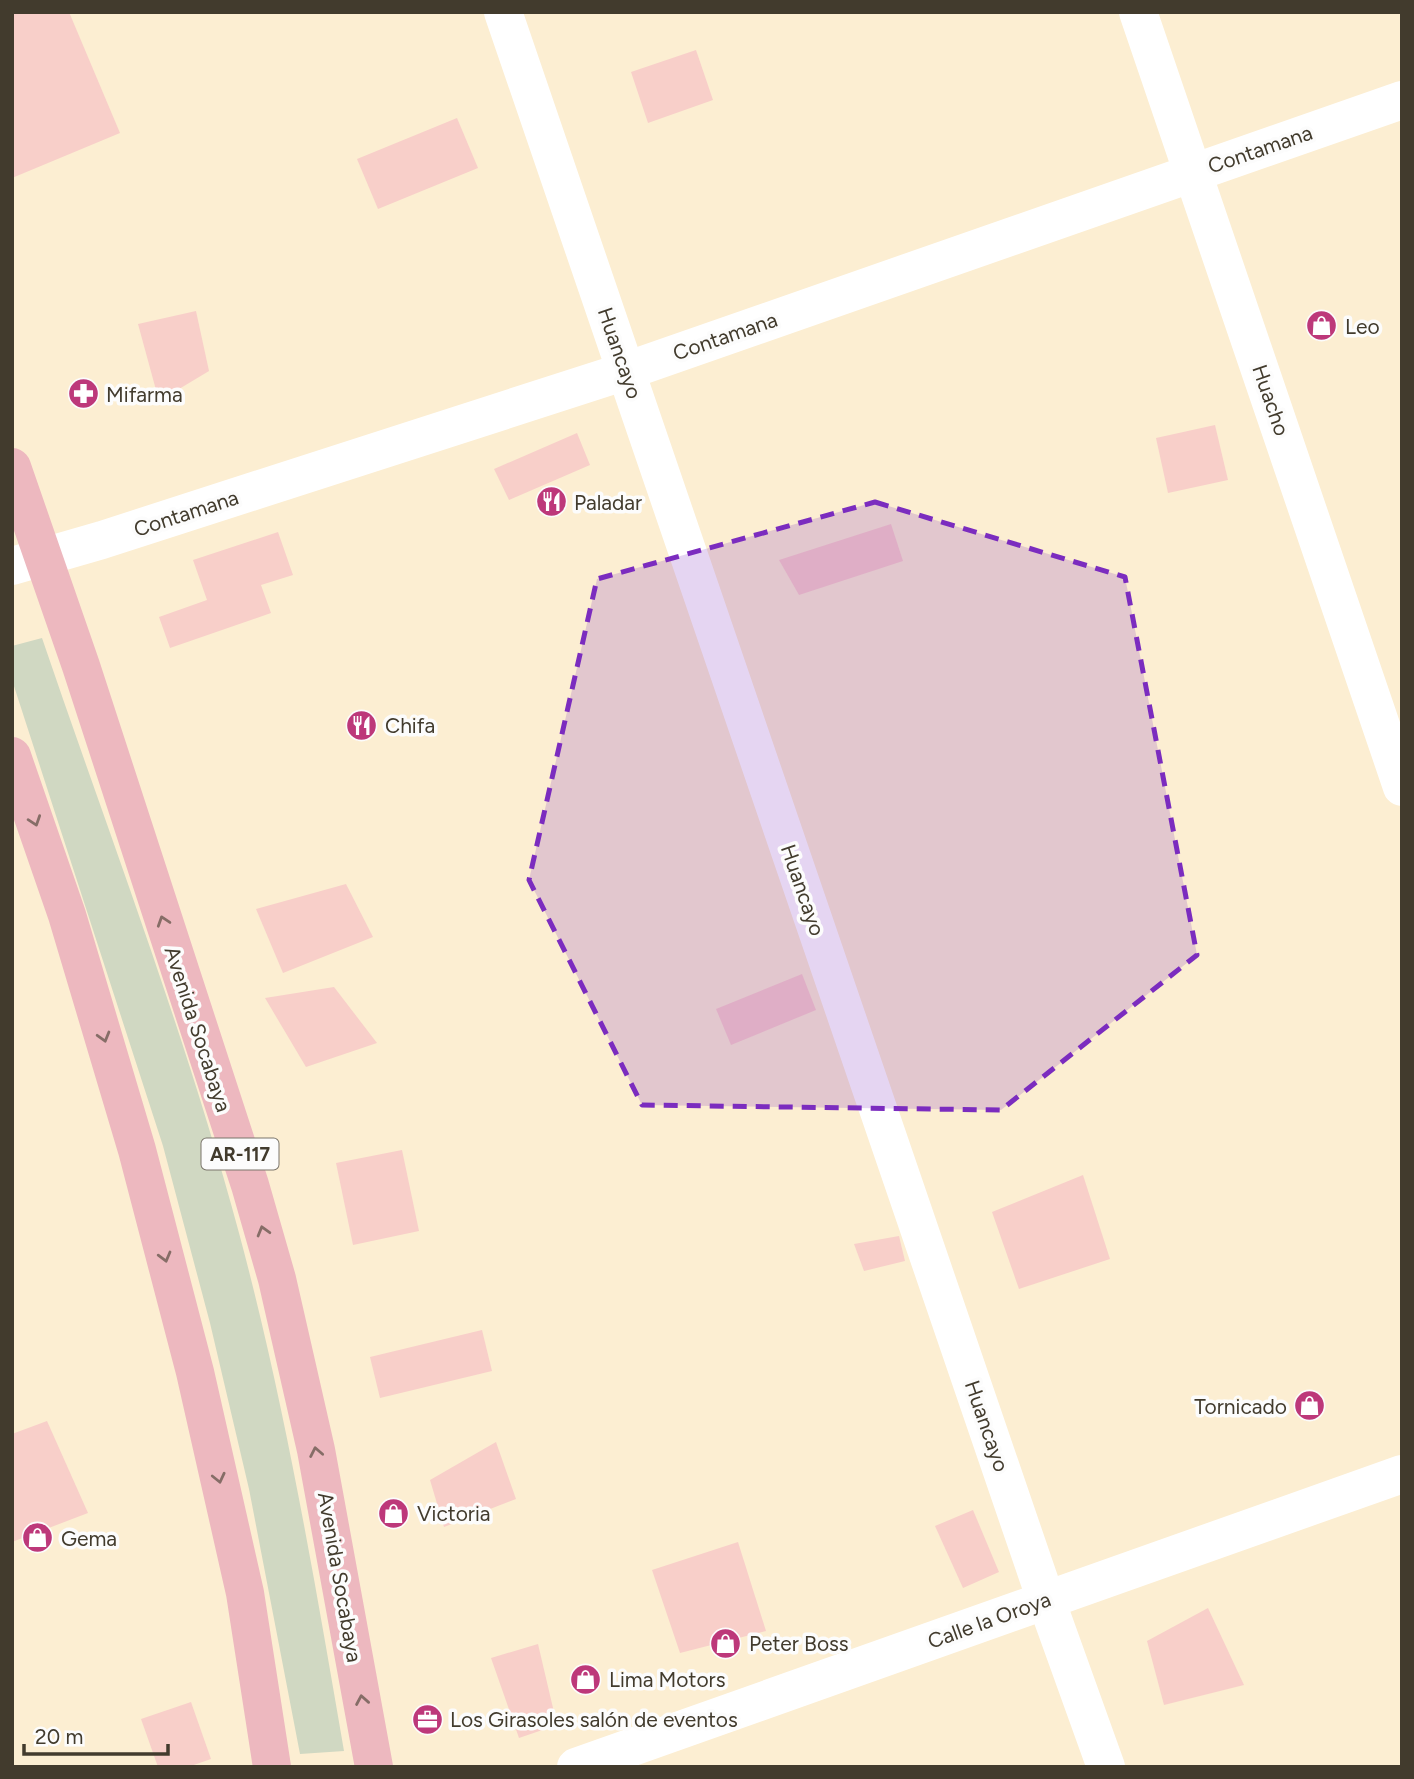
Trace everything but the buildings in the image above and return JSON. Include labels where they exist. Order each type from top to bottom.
[{"type":"main road","name":"Avenida Socabaya","points":[[12,467],[28,561],[250,1185],[276,1279],[316,1450],[374,1767]]},
{"type":"main road","points":[[12,756],[67,915],[102,1032],[137,1150],[195,1372],[245,1593],[272,1767]]},
{"type":"street","name":"Huancayo","points":[[502,12],[1046,1600],[1106,1767]]},
{"type":"street","name":"Huacho","points":[[1138,12],[1402,788]]},
{"type":"street","name":"Contamana","points":[[28,561],[626,371],[1402,100]]},
{"type":"street","name":"Calle la Oroya","points":[[576,1767],[1402,1474]]},
{"type":"highlighted area","points":[[875,502],[1125,577],[1197,955],[1001,1110],[642,1105],[529,880],[597,579]]},
{"type":"green space","points":[[42,638],[171,1008],[239,1233],[285,1426],[344,1751],[300,1754],[249,1489],[210,1323],[163,1146],[12,680],[12,646]]},
{"type":"place","name":"Leo","points":[[1322,326]]},
{"type":"place","name":"Mifarma","points":[[83,394]]},
{"type":"place","name":"Paladar","points":[[551,502]]},
{"type":"place","name":"Chifa","points":[[362,725]]},
{"type":"place","name":"Tornicado","points":[[1310,1406]]},
{"type":"place","name":"Victoria","points":[[394,1513]]},
{"type":"place","name":"Gema","points":[[38,1538]]},
{"type":"place","name":"Peter Boss","points":[[726,1643]]},
{"type":"place","name":"Lima Motors","points":[[586,1679]]},
{"type":"place","name":"Los Girasoles salón de eventos","points":[[427,1719]]}]
